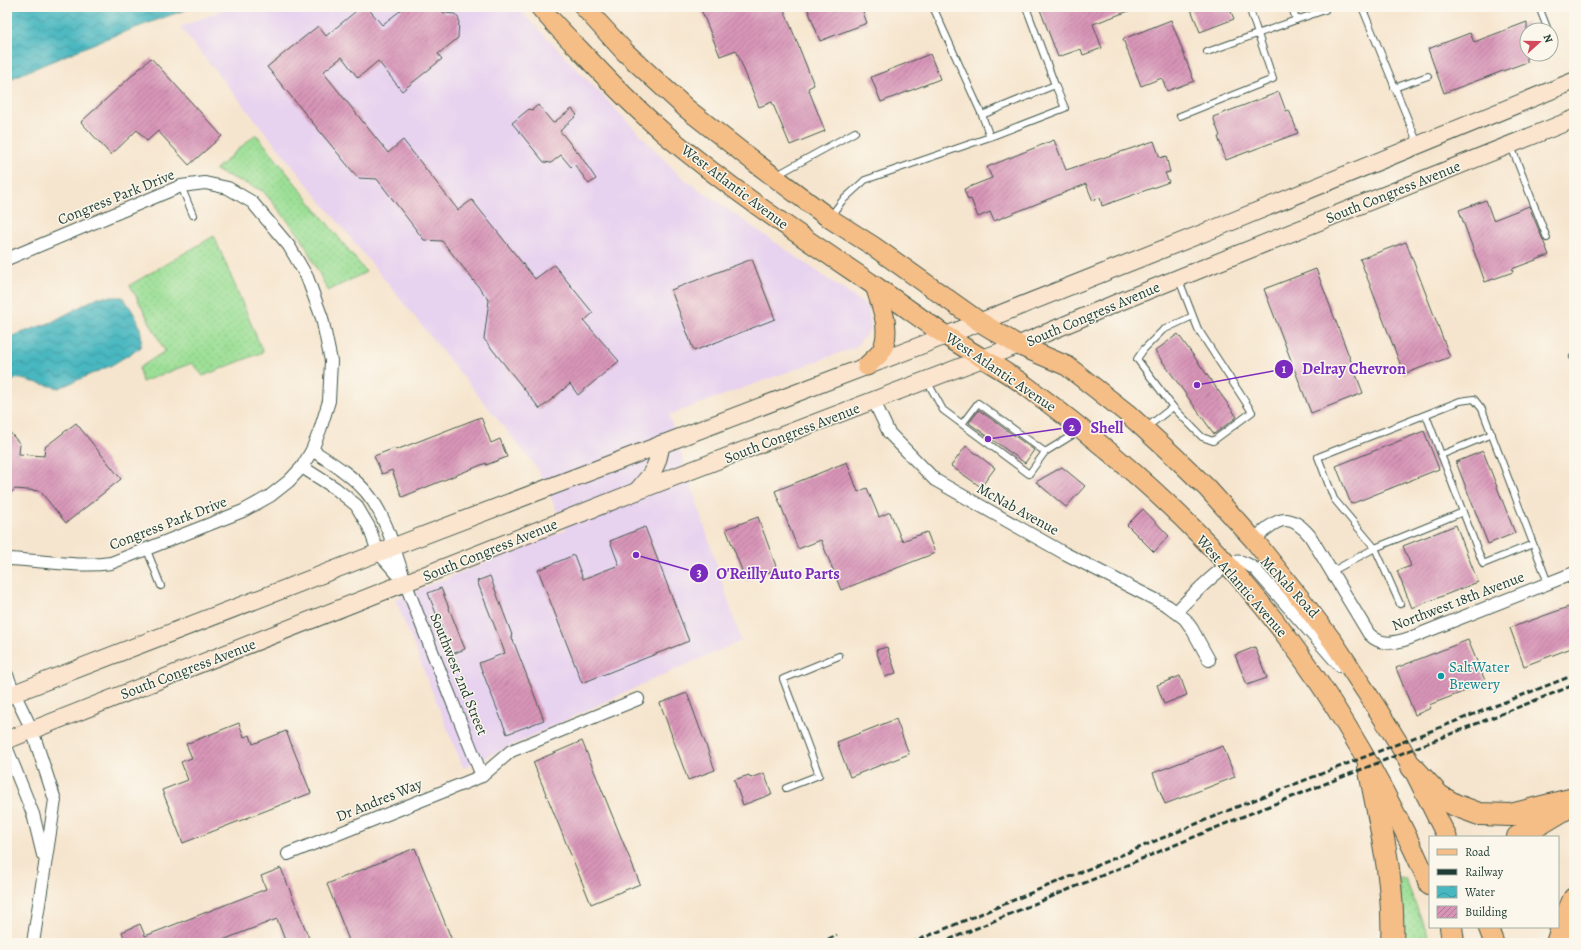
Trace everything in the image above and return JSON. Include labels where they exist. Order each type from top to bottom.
[{"type":"highway","points":[[1369,766],[1391,888],[1392,943]]},
{"type":"highway","points":[[1412,767],[1439,796],[1455,806],[1479,814],[1511,816],[1574,799]]},
{"type":"highway","points":[[1520,836],[1574,803]]},
{"type":"highway","points":[[1557,943],[1566,916],[1574,899]]},
{"type":"main road","name":"West Atlantic Avenue","points":[[584,7],[625,52],[687,109],[774,177],[829,218],[873,246],[980,322],[1018,345],[1067,366],[1144,428],[1207,488],[1254,540],[1315,618],[1376,707],[1412,767],[1446,836]]},
{"type":"main road","name":"West Atlantic Avenue","points":[[545,9],[603,75],[665,133],[781,223],[946,335],[1024,385],[1143,480],[1228,565],[1260,603],[1291,644],[1324,692],[1369,766],[1410,841],[1429,884]]},
{"type":"main road","points":[[10,695],[385,549],[980,322],[1221,226],[1574,81]]},
{"type":"main road","name":"South Congress Avenue","points":[[7,740],[406,584],[635,492],[984,359],[1179,278],[1574,119]]},
{"type":"main road","points":[[867,366],[882,350],[886,334],[884,313],[875,286]]},
{"type":"main road","points":[[635,492],[651,475],[659,459],[661,444]]},
{"type":"main road","points":[[1488,928],[1494,943]]},
{"type":"street","name":"Congress Park Drive","points":[[7,259],[181,186],[206,183],[228,188],[252,202],[289,246],[307,277],[322,318],[331,361],[329,401],[312,450],[302,466],[289,481],[270,496],[243,511],[112,563],[100,565],[7,559]]},
{"type":"street","name":"McNab Avenue","points":[[874,401],[889,433],[935,480],[1052,547],[1176,612]]},
{"type":"street","points":[[312,450],[346,473],[367,494],[386,528],[385,549]]},
{"type":"street","points":[[302,466],[335,488],[356,505],[369,527],[385,549]]},
{"type":"street","name":"Northwest 18th Avenue","points":[[1254,540],[1279,520],[1290,520],[1294,522],[1310,536],[1369,634],[1373,638],[1386,644],[1393,644],[1410,638],[1574,573]]},
{"type":"street","name":"Southwest 2nd Street","points":[[385,549],[406,584],[482,776]]},
{"type":"street","name":"McNab Road","points":[[1228,565],[1236,561],[1243,562],[1255,569],[1376,707]]},
{"type":"street","points":[[1208,660],[1192,629],[1176,612],[1201,587],[1228,565]]},
{"type":"street","points":[[7,675],[10,695],[32,730],[55,800],[33,943]]},
{"type":"street","name":"Dr Andres Way","points":[[288,854],[482,776],[511,751],[638,699]]},
{"type":"street","points":[[7,749],[33,814],[45,860]]},
{"type":"lane","points":[[933,7],[982,115],[990,137]]},
{"type":"lane","points":[[829,218],[842,201],[865,180],[990,137],[1065,108],[1026,7]]},
{"type":"lane","points":[[1180,116],[1273,79],[1249,7]]},
{"type":"lane","points":[[1292,7],[1296,20]]},
{"type":"lane","points":[[1207,52],[1325,10],[1324,7]]},
{"type":"lane","points":[[1362,7],[1418,144]]},
{"type":"lane","points":[[1539,7],[1545,22]]},
{"type":"lane","points":[[1394,88],[1428,76]]},
{"type":"lane","points":[[982,115],[1055,85]]},
{"type":"lane","points":[[774,177],[855,132]]},
{"type":"lane","points":[[1510,145],[1547,238]]},
{"type":"lane","points":[[181,186],[193,215]]},
{"type":"lane","points":[[1179,278],[1198,329],[1252,412],[1213,441],[1202,437],[1173,408],[1137,359],[1144,349],[1163,330],[1193,316]]},
{"type":"lane","points":[[927,381],[944,410],[962,424],[978,432],[995,444],[1029,474],[1045,452],[1081,429]]},
{"type":"lane","points":[[1400,604],[1375,548],[1334,499],[1318,457],[1460,401],[1474,399],[1482,409],[1548,584]]},
{"type":"lane","points":[[962,424],[978,403],[991,416],[1023,439],[1045,452]]},
{"type":"lane","points":[[1144,428],[1173,408]]},
{"type":"lane","points":[[1426,415],[1483,564],[1533,544]]},
{"type":"lane","points":[[1441,455],[1492,434]]},
{"type":"lane","points":[[1331,572],[1375,548],[1463,512]]},
{"type":"lane","points":[[147,550],[161,586]]},
{"type":"lane","points":[[786,788],[819,775],[783,678],[839,656]]},
{"type":"shaded area","points":[[230,7],[517,7],[680,176],[868,307],[871,328],[856,347],[669,415],[741,641],[654,679],[463,768],[395,599],[566,530],[537,468],[180,27]]},
{"type":"green space","points":[[256,134],[366,272],[328,291],[301,237],[263,191],[215,170]]},
{"type":"green space","points":[[214,236],[263,352],[203,376],[192,363],[142,382],[139,368],[165,351],[130,285]]},
{"type":"green space","points":[[1399,877],[1405,878],[1431,943],[1400,943]]},
{"type":"water","points":[[13,7],[193,7],[105,39],[7,80],[7,12]]},
{"type":"water","points":[[98,297],[123,297],[135,315],[140,327],[140,348],[110,366],[59,388],[17,378],[7,385],[7,338],[52,322]]},
{"type":"building","points":[[361,7],[367,7],[382,25],[405,7],[439,7],[444,13],[455,14],[459,19],[458,38],[438,54],[442,59],[402,91],[378,61],[358,78],[342,57],[323,72],[388,153],[403,140],[458,210],[472,200],[535,279],[554,265],[593,313],[584,321],[619,361],[578,395],[570,384],[540,409],[484,339],[489,300],[442,241],[424,240],[377,179],[358,178],[267,67],[318,26],[326,36]]},
{"type":"building","points":[[700,7],[783,7],[814,85],[808,88],[825,131],[790,145],[772,102],[759,107],[736,50],[720,56]]},
{"type":"building","points":[[807,7],[861,7],[867,23],[820,41]]},
{"type":"building","points":[[1039,7],[1137,8],[1093,24],[1102,48],[1083,55],[1081,49],[1058,57]]},
{"type":"building","points":[[1190,7],[1229,7],[1234,19],[1200,32]]},
{"type":"building","points":[[1171,20],[1194,81],[1167,91],[1162,78],[1141,86],[1123,39]]},
{"type":"building","points":[[1519,25],[1519,62],[1527,62],[1444,93],[1428,49],[1470,33],[1474,42]]},
{"type":"building","points":[[930,54],[940,79],[881,102],[871,77]]},
{"type":"building","points":[[151,58],[222,136],[189,165],[158,131],[147,141],[137,130],[111,155],[81,122]]},
{"type":"building","points":[[1279,92],[1286,111],[1289,110],[1298,133],[1226,160],[1218,137],[1220,136],[1213,117]]},
{"type":"building","points":[[538,105],[553,123],[572,109],[577,115],[560,131],[578,152],[596,179],[589,184],[574,164],[571,167],[561,155],[551,163],[544,162],[512,123],[529,109],[532,110]]},
{"type":"building","points":[[1054,140],[1066,170],[1154,141],[1160,158],[1166,156],[1170,172],[1165,173],[1169,182],[1102,206],[1100,197],[1093,201],[1086,184],[994,221],[990,212],[978,217],[971,199],[968,200],[964,189],[992,178],[987,167]]},
{"type":"building","points":[[1486,200],[1493,220],[1529,206],[1549,255],[1512,269],[1513,272],[1485,282],[1459,210]]},
{"type":"building","points":[[1406,242],[1450,357],[1404,374],[1360,259]]},
{"type":"building","points":[[752,259],[775,319],[694,351],[671,290]]},
{"type":"building","points":[[1316,269],[1363,393],[1311,413],[1264,289]]},
{"type":"building","points":[[1178,334],[1237,417],[1214,434],[1155,351]]},
{"type":"building","points":[[979,410],[1034,450],[1025,463],[969,423]]},
{"type":"building","points":[[481,417],[491,443],[500,439],[507,457],[486,465],[486,463],[402,497],[392,470],[382,474],[374,456],[395,448],[396,450]]},
{"type":"building","points":[[76,423],[121,479],[66,523],[40,491],[15,489],[7,496],[7,429],[20,444],[19,454],[44,456],[45,447]]},
{"type":"building","points":[[1424,431],[1439,469],[1351,504],[1336,466]]},
{"type":"building","points":[[966,446],[995,468],[981,487],[951,466]]},
{"type":"building","points":[[1483,451],[1515,533],[1488,544],[1456,462]]},
{"type":"building","points":[[847,462],[858,492],[867,488],[879,517],[890,512],[902,541],[927,532],[935,553],[841,590],[821,540],[798,549],[775,491]]},
{"type":"building","points":[[1062,467],[1085,486],[1066,507],[1036,482]]},
{"type":"building","points":[[1143,509],[1169,536],[1154,552],[1127,525]]},
{"type":"building","points":[[758,517],[777,569],[746,581],[726,529]]},
{"type":"building","points":[[1456,525],[1478,582],[1412,608],[1397,571],[1411,566],[1403,546]]},
{"type":"building","points":[[645,527],[689,641],[582,683],[538,570],[574,555],[583,579],[619,565],[610,541]]},
{"type":"building","points":[[490,576],[544,720],[507,734],[479,663],[505,653],[477,581]]},
{"type":"building","points":[[441,588],[465,649],[452,654],[428,593]]},
{"type":"building","points":[[1574,605],[1574,647],[1524,666],[1510,628]]},
{"type":"building","name":"SaltWater Brewery","points":[[1468,640],[1486,683],[1429,705],[1431,708],[1415,715],[1396,668]]},
{"type":"building","points":[[887,647],[896,673],[885,677],[876,650]]},
{"type":"building","points":[[1255,647],[1267,678],[1247,685],[1235,655]]},
{"type":"building","points":[[1180,676],[1187,695],[1164,704],[1157,685]]},
{"type":"building","points":[[687,693],[715,770],[688,780],[660,703]]},
{"type":"building","points":[[896,719],[909,754],[850,777],[837,742]]},
{"type":"building","points":[[239,723],[244,737],[250,735],[253,744],[286,731],[311,793],[183,843],[162,790],[188,780],[181,762],[192,758],[186,744]]},
{"type":"building","points":[[582,741],[640,884],[591,904],[533,762]]},
{"type":"building","points":[[1223,746],[1235,777],[1165,804],[1153,773]]},
{"type":"building","points":[[764,773],[772,794],[743,805],[734,780],[749,775],[750,778]]},
{"type":"building","points":[[415,848],[453,943],[350,943],[327,884]]},
{"type":"building","points":[[281,868],[311,943],[286,943],[277,919],[215,943],[126,943],[122,932],[140,924],[145,936],[266,889],[261,876]]},
{"type":"railway","points":[[911,943],[1239,806],[1574,675]]},
{"type":"railway","points":[[941,943],[1244,816],[1574,685]]},
{"type":"railway","points":[[820,943],[837,935]]},
{"type":"place","name":"Delray Chevron","points":[[1197,385]]},
{"type":"place","name":"Shell","points":[[988,439]]},
{"type":"place","name":"O'Reilly Auto Parts","points":[[636,555]]},
{"type":"place","name":"SaltWater Brewery","points":[[1441,676]]}]
